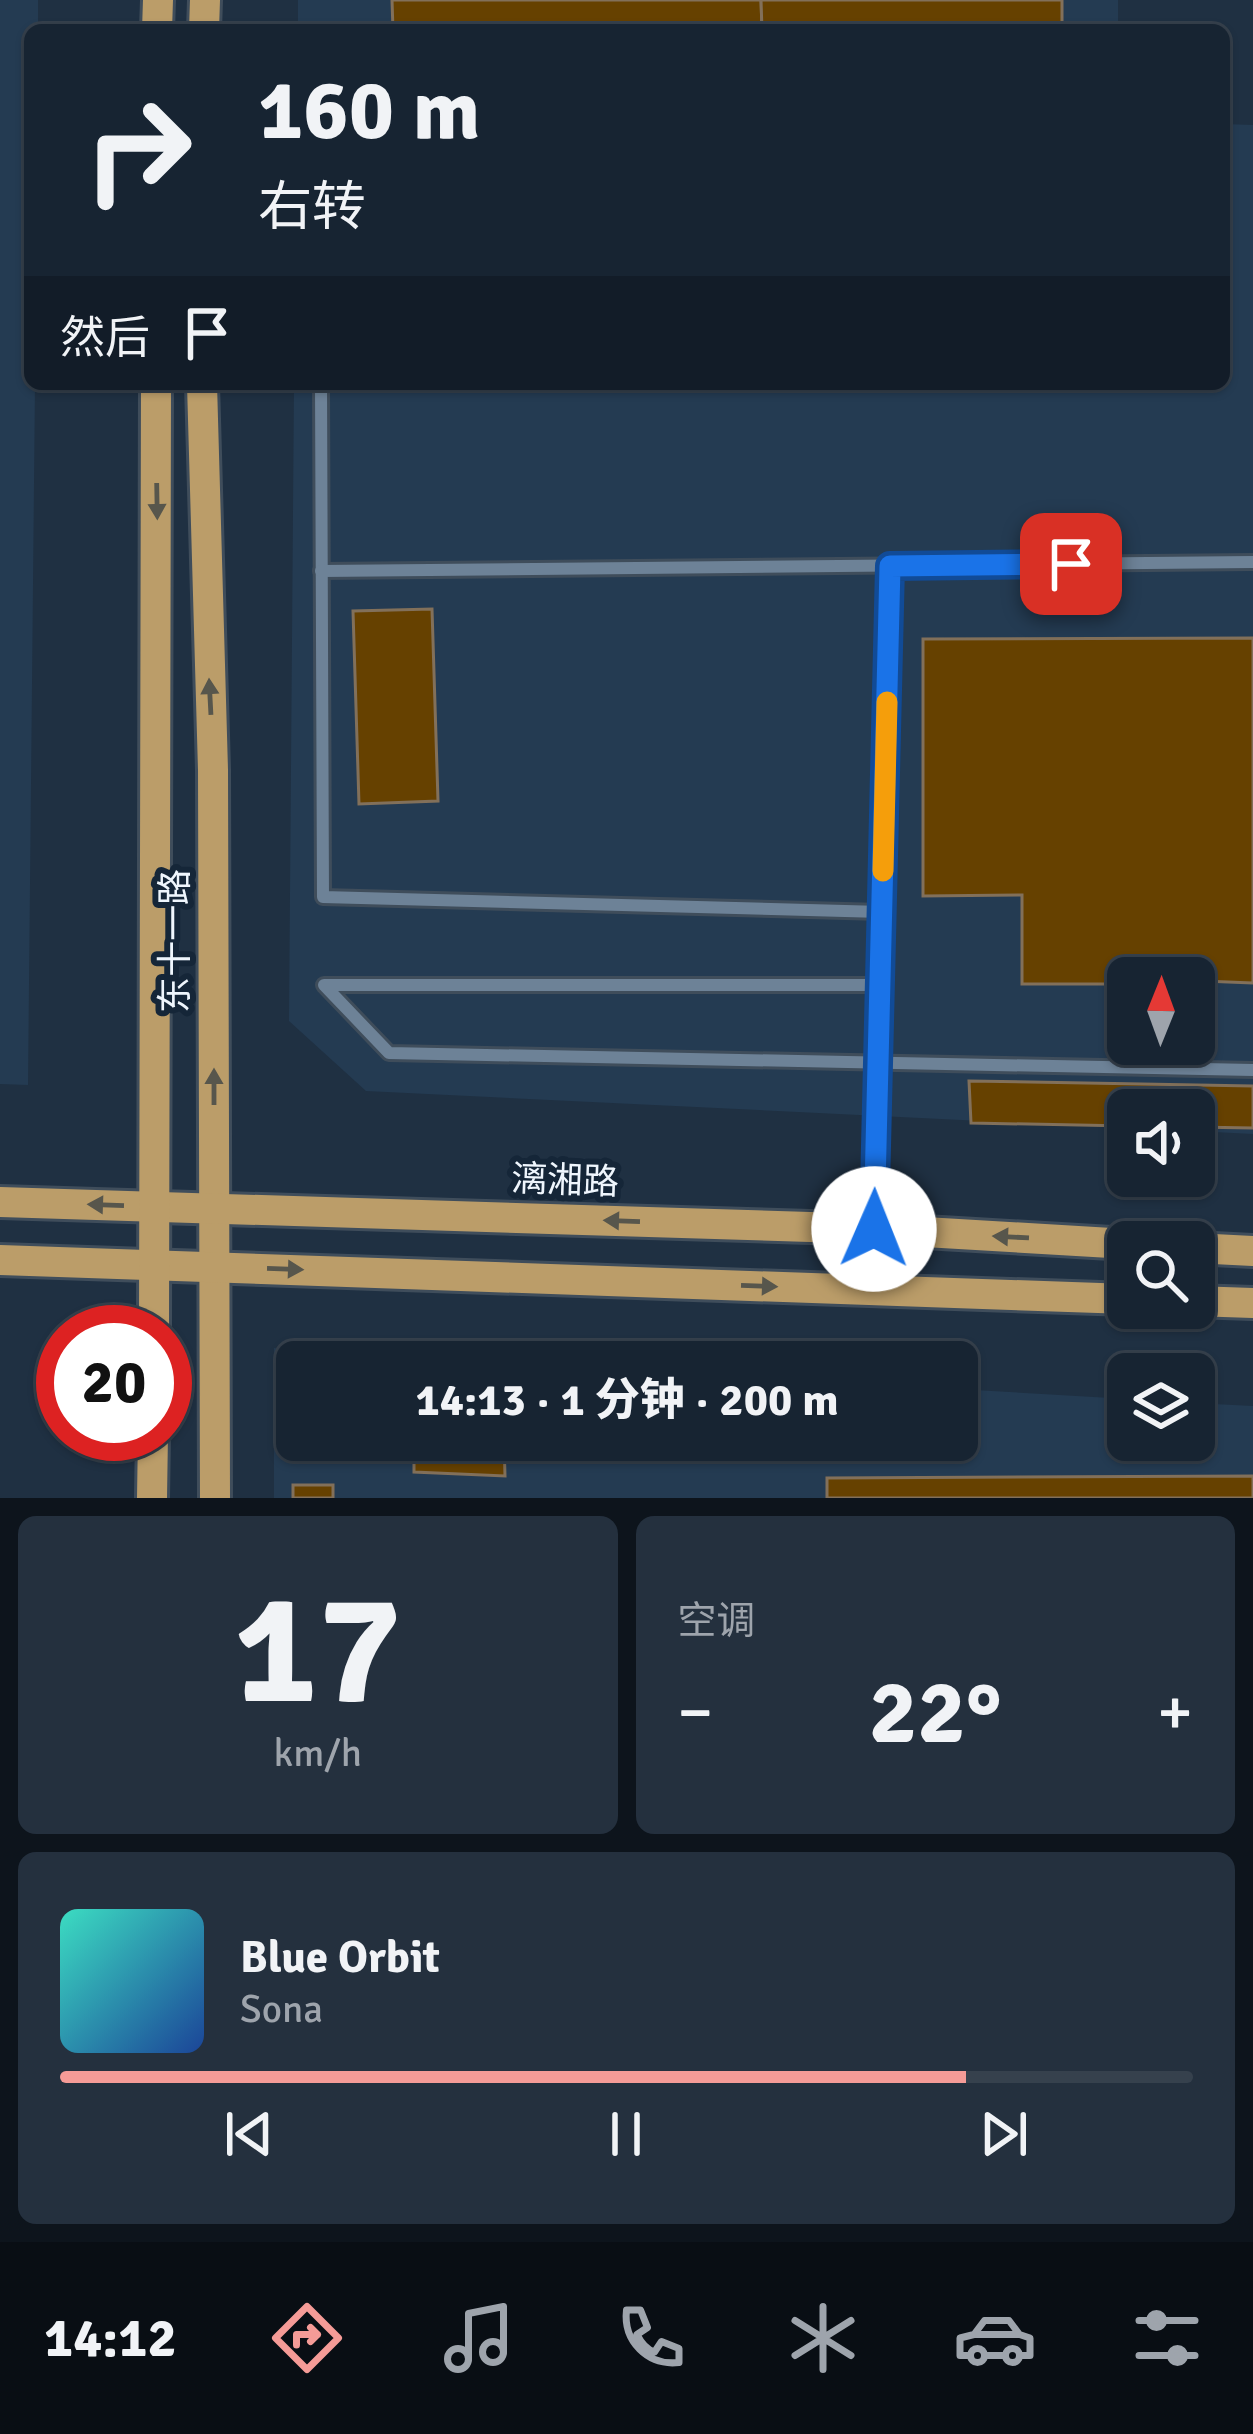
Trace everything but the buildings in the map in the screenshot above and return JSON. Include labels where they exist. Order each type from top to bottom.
[{"type":"main road","name":"东十一路","points":[[154,1305],[156,390]]},
{"type":"main road","name":"东十一路","points":[[202,390],[213,770],[215,1498]]},
{"type":"main road","name":"漓湘路","points":[[0,1202],[874,1229],[1107,1243]]},
{"type":"main road","points":[[1215,1249],[1253,1251]]},
{"type":"main road","points":[[0,1260],[1107,1298]]},
{"type":"main road","points":[[1215,1302],[1253,1303]]},
{"type":"main road","points":[[152,1498],[153,1461]]},
{"type":"lane","points":[[321,390],[323,897],[882,912]]},
{"type":"lane","points":[[322,571],[1253,562]]},
{"type":"lane","points":[[874,1229],[890,566]]},
{"type":"lane","points":[[880,985],[324,986],[389,1053],[1253,1070]]},
{"type":"shaded area","points":[[0,0],[38,0],[38,24],[24,24],[24,390],[35,390],[28,1085],[0,1084]]},
{"type":"shaded area","points":[[298,0],[1118,0],[1118,24],[298,24]]},
{"type":"shaded area","points":[[1230,124],[1253,125],[1253,1134],[1215,1132],[1215,1089],[1107,1089],[1107,1127],[366,1091],[289,1021],[294,390],[1230,390]]},
{"type":"shaded area","points":[[274,1348],[276,1461],[978,1461],[978,1390],[1107,1398],[1107,1461],[1215,1461],[1215,1404],[1253,1406],[1253,1498],[274,1498]]},
{"type":"slow traffic","points":[[883,871],[887,702]]},
{"type":"route","points":[[874,1229],[890,566],[1071,564]]}]
